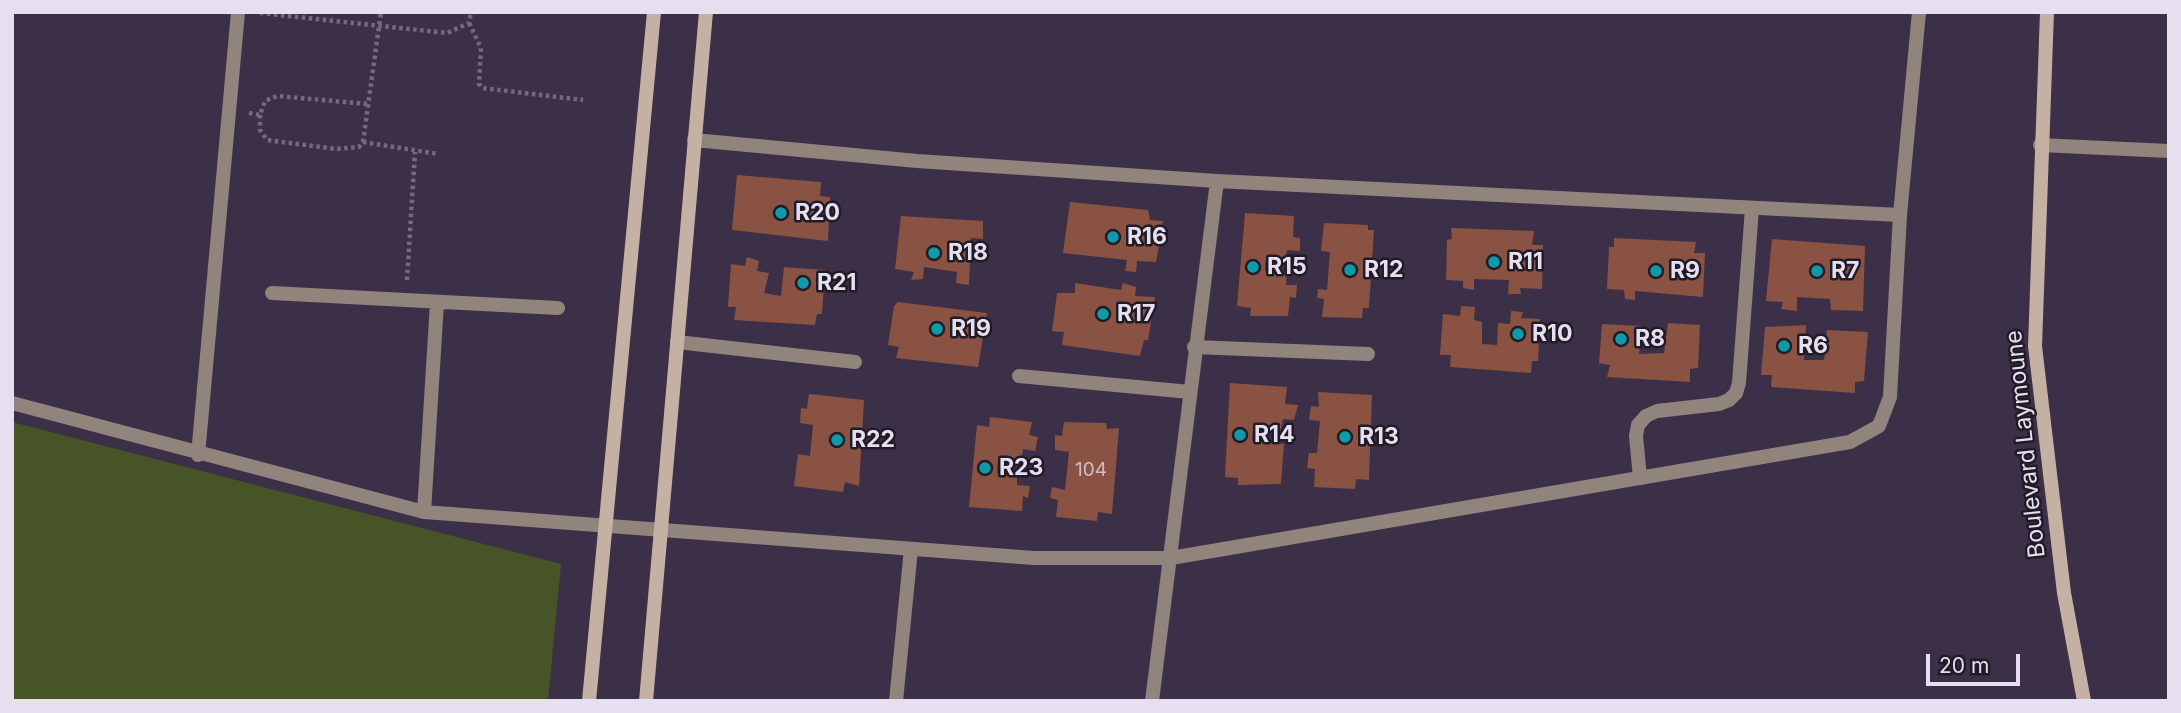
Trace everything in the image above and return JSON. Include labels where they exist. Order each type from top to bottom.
[{"type":"street","points":[[198,455],[238,12]]},
{"type":"street","points":[[589,701],[654,12]]},
{"type":"street","points":[[646,701],[706,12]]},
{"type":"street","points":[[12,403],[198,455],[424,512],[607,528],[1034,558],[1171,558],[1850,442],[1879,426],[1890,397],[1900,215],[1919,12]]},
{"type":"street","name":"Boulevard Laymoune","points":[[2047,12],[2040,145],[2035,346],[2064,593],[2084,701]]},
{"type":"street","points":[[694,140],[918,161],[1217,181],[1900,215]]},
{"type":"street","points":[[2040,145],[2169,151]]},
{"type":"street","points":[[1152,701],[1194,347],[1217,181]]},
{"type":"street","points":[[1640,478],[1636,436],[1638,425],[1646,416],[1719,404],[1736,393],[1752,208]]},
{"type":"street","points":[[272,293],[558,308]]},
{"type":"street","points":[[424,512],[437,303]]},
{"type":"street","points":[[677,342],[855,362]]},
{"type":"street","points":[[1194,347],[1368,354]]},
{"type":"street","points":[[1019,376],[1190,392]]},
{"type":"street","points":[[896,701],[911,549]]},
{"type":"path","points":[[249,12],[447,33],[468,23]]},
{"type":"path","points":[[369,104],[277,96],[265,101],[260,115],[260,130],[267,140],[343,149],[355,149],[363,142],[369,104],[381,12]]},
{"type":"path","points":[[471,12],[468,23],[481,48],[479,84],[482,88],[583,100]]},
{"type":"path","points":[[228,111],[260,115]]},
{"type":"path","points":[[363,142],[438,154]]},
{"type":"path","points":[[405,301],[415,152]]},
{"type":"green space","points":[[12,422],[561,564],[548,701],[12,701]]},
{"type":"building","name":"R20","points":[[737,175],[821,182],[820,196],[830,197],[828,241],[732,230]]},
{"type":"building","name":"R16","points":[[1070,202],[1148,210],[1150,220],[1163,221],[1156,262],[1137,261],[1136,272],[1125,271],[1127,260],[1063,253]]},
{"type":"building","name":"R15","points":[[1245,213],[1294,216],[1293,237],[1300,238],[1300,251],[1287,250],[1285,263],[1265,262],[1265,271],[1287,273],[1286,285],[1297,285],[1296,298],[1290,297],[1288,316],[1250,316],[1251,308],[1237,306]]},
{"type":"building","name":"R18","points":[[901,216],[983,221],[983,239],[971,238],[969,285],[956,283],[957,272],[924,267],[923,279],[911,280],[914,272],[895,269]]},
{"type":"building","name":"R12","points":[[1324,223],[1368,225],[1368,230],[1374,230],[1369,308],[1363,308],[1362,318],[1322,317],[1324,299],[1317,298],[1318,289],[1327,290],[1330,252],[1321,251]]},
{"type":"building","name":"R11","points":[[1451,228],[1534,231],[1532,245],[1543,245],[1542,289],[1520,288],[1521,294],[1508,294],[1509,280],[1474,279],[1474,290],[1463,288],[1463,281],[1446,280],[1447,240],[1452,239]]},
{"type":"building","name":"R9","points":[[1614,238],[1696,242],[1694,253],[1705,253],[1703,297],[1635,291],[1635,300],[1625,299],[1624,290],[1607,289],[1609,247],[1614,247]]},
{"type":"building","name":"R7","points":[[1772,239],[1865,246],[1863,311],[1831,310],[1830,299],[1797,297],[1797,311],[1781,309],[1783,302],[1766,301]]},
{"type":"building","name":"R21","points":[[747,257],[759,261],[757,271],[769,273],[764,293],[781,296],[784,267],[825,270],[822,314],[817,314],[815,325],[734,320],[736,307],[728,307],[731,264],[745,266]]},
{"type":"building","name":"R17","points":[[1075,283],[1121,290],[1123,283],[1136,287],[1135,296],[1155,297],[1148,340],[1144,340],[1140,356],[1062,345],[1064,332],[1052,331],[1057,293],[1075,293]]},
{"type":"building","name":"R19","points":[[898,302],[987,313],[978,367],[896,358],[899,347],[888,345],[894,306]]},
{"type":"building","name":"R10","points":[[1461,306],[1475,307],[1474,320],[1482,322],[1482,344],[1497,345],[1498,323],[1510,324],[1511,311],[1523,312],[1521,318],[1540,319],[1538,361],[1532,361],[1531,373],[1450,367],[1451,355],[1440,355],[1443,314],[1460,316]]},
{"type":"building","name":"R8","points":[[1668,323],[1700,325],[1698,368],[1690,369],[1690,382],[1607,377],[1610,365],[1599,363],[1602,324],[1642,326],[1639,354],[1664,353]]},
{"type":"building","name":"R6","points":[[1806,325],[1804,360],[1824,360],[1827,330],[1868,332],[1864,381],[1855,382],[1855,393],[1771,387],[1772,375],[1761,375],[1765,327]]},
{"type":"building","name":"R14","points":[[1230,383],[1287,387],[1285,404],[1298,405],[1294,420],[1283,419],[1281,429],[1253,427],[1252,441],[1284,444],[1281,484],[1238,485],[1238,478],[1225,477]]},
{"type":"building","name":"R13","points":[[1318,392],[1372,395],[1369,480],[1356,479],[1355,489],[1314,487],[1315,469],[1307,468],[1309,453],[1317,453],[1320,421],[1309,420],[1311,406],[1319,407]]},
{"type":"building","name":"R22","points":[[809,394],[864,400],[859,486],[845,482],[843,492],[794,486],[798,454],[810,456],[813,425],[800,423],[801,408],[807,409]]},
{"type":"building","name":"R23","points":[[990,417],[1032,422],[1029,435],[1038,437],[1035,451],[1023,449],[1021,462],[998,458],[997,473],[1017,475],[1017,485],[1030,486],[1028,498],[1023,496],[1022,511],[969,507],[977,425],[989,427]]},
{"type":"building","points":[[1064,422],[1106,423],[1107,429],[1119,428],[1112,514],[1098,512],[1097,521],[1056,517],[1058,500],[1050,498],[1052,487],[1065,490],[1069,452],[1055,450],[1055,435],[1062,436]]},
{"type":"place","name":"R20","points":[[781,213]]},
{"type":"place","name":"R16","points":[[1113,237]]},
{"type":"place","name":"R18","points":[[934,253]]},
{"type":"place","name":"R11","points":[[1494,262]]},
{"type":"place","name":"R15","points":[[1253,267]]},
{"type":"place","name":"R12","points":[[1350,270]]},
{"type":"place","name":"R9","points":[[1656,271]]},
{"type":"place","name":"R7","points":[[1817,271]]},
{"type":"place","name":"R21","points":[[803,283]]},
{"type":"place","name":"R17","points":[[1103,314]]},
{"type":"place","name":"R19","points":[[937,329]]},
{"type":"place","name":"R10","points":[[1518,334]]},
{"type":"place","name":"R8","points":[[1621,339]]},
{"type":"place","name":"R6","points":[[1784,346]]},
{"type":"place","name":"R14","points":[[1240,435]]},
{"type":"place","name":"R13","points":[[1345,437]]},
{"type":"place","name":"R22","points":[[837,440]]},
{"type":"place","name":"R23","points":[[985,468]]}]
